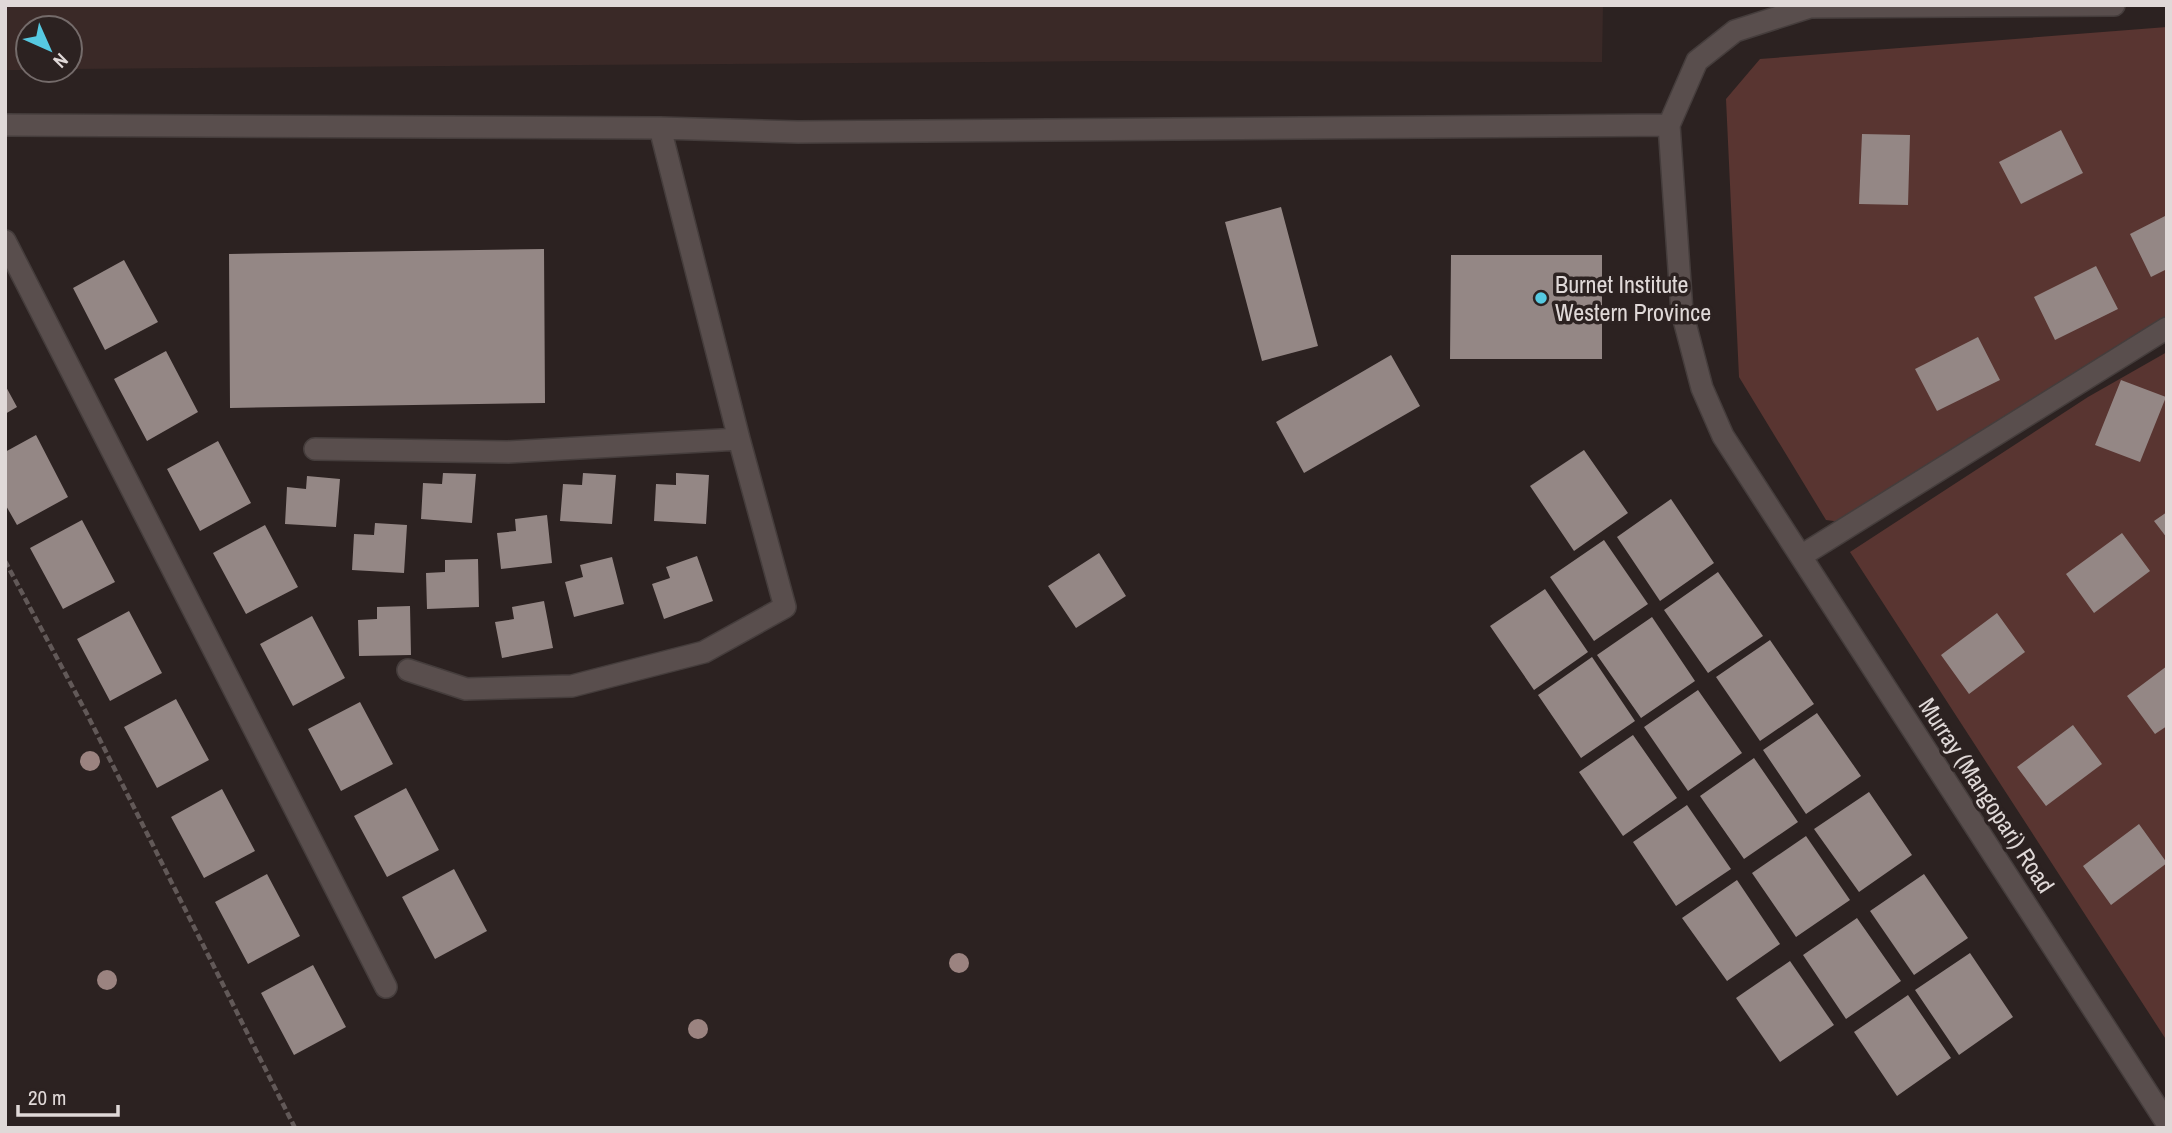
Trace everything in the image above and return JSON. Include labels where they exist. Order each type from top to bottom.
[{"type":"street","points":[[5,125],[660,128],[798,132],[1669,125],[1697,61],[1735,31],[1810,7],[2114,5]]},
{"type":"street","name":"Murray (Mangopari) Road","points":[[1669,125],[1682,312],[1702,388],[1723,436],[2166,1120]]},
{"type":"street","points":[[408,670],[466,690],[572,686],[704,652],[785,607],[660,128]]},
{"type":"street","points":[[5,241],[386,987]]},
{"type":"street","points":[[1801,556],[2167,328]]},
{"type":"street","points":[[315,449],[509,452],[739,439]]},
{"type":"path","points":[[5,561],[87,714],[295,1128]]},
{"type":"shaded area","points":[[5,5],[1603,5],[1602,62],[1103,61],[84,69],[84,14],[14,14],[14,70],[5,70]]},
{"type":"shaded area","points":[[2167,27],[2167,317],[1841,522],[1826,520],[1739,377],[1726,99],[1760,59]]},
{"type":"shaded area","points":[[2167,352],[2167,1041],[1850,552],[2088,397]]},
{"type":"building","points":[[2061,130],[2083,173],[2021,204],[1999,162]]},
{"type":"building","points":[[1862,134],[1910,135],[1908,205],[1859,204]]},
{"type":"building","points":[[1281,207],[1318,346],[1262,361],[1225,222]]},
{"type":"building","points":[[2167,215],[2167,269],[2151,277],[2130,234]]},
{"type":"building","points":[[544,249],[545,403],[230,408],[229,254]]},
{"type":"building","points":[[1451,255],[1602,255],[1602,359],[1450,359]]},
{"type":"building","points":[[124,260],[158,322],[105,350],[73,288]]},
{"type":"building","points":[[2096,266],[2118,309],[2055,340],[2034,297]]},
{"type":"building","points":[[1978,337],[2000,380],[1937,411],[1915,369]]},
{"type":"building","points":[[166,351],[198,412],[147,441],[114,379]]},
{"type":"building","points":[[1391,355],[1420,406],[1304,473],[1276,422]]},
{"type":"building","points":[[2121,380],[2166,397],[2140,462],[2095,445]]},
{"type":"building","points":[[5,385],[17,407],[5,414]]},
{"type":"building","points":[[36,435],[68,497],[17,525],[5,504],[5,452]]},
{"type":"building","points":[[218,441],[251,503],[200,531],[167,469]]},
{"type":"building","points":[[1584,450],[1628,513],[1574,551],[1530,486]]},
{"type":"building","points":[[443,473],[476,474],[472,523],[421,519],[423,483],[442,484]]},
{"type":"building","points":[[583,473],[616,475],[612,524],[560,521],[563,484],[582,485]]},
{"type":"building","points":[[676,473],[709,475],[706,524],[654,521],[656,484],[676,485]]},
{"type":"building","points":[[307,476],[340,479],[336,527],[285,524],[287,487],[306,489]]},
{"type":"building","points":[[1671,499],[1714,563],[1660,601],[1617,537]]},
{"type":"building","points":[[2167,512],[2167,538],[2154,521]]},
{"type":"building","points":[[547,515],[552,563],[501,569],[497,533],[516,531],[515,519]]},
{"type":"building","points":[[82,520],[115,582],[63,609],[30,548]]},
{"type":"building","points":[[375,523],[407,525],[404,573],[352,570],[354,534],[374,535]]},
{"type":"building","points":[[265,525],[298,587],[246,614],[213,553]]},
{"type":"building","points":[[2122,533],[2150,571],[2094,613],[2066,574]]},
{"type":"building","points":[[1604,540],[1648,604],[1594,641],[1550,577]]},
{"type":"building","points":[[1099,553],[1126,596],[1076,628],[1048,586]]},
{"type":"building","points":[[697,556],[713,601],[664,619],[652,584],[670,578],[666,567]]},
{"type":"building","points":[[612,557],[624,604],[574,617],[565,582],[583,577],[580,565]]},
{"type":"building","points":[[478,559],[479,607],[427,609],[426,573],[445,572],[445,560]]},
{"type":"building","points":[[1718,572],[1763,636],[1708,673],[1664,610]]},
{"type":"building","points":[[1545,589],[1588,652],[1534,690],[1490,626]]},
{"type":"building","points":[[544,601],[553,648],[502,658],[495,622],[514,619],[512,607]]},
{"type":"building","points":[[410,606],[411,655],[359,656],[358,620],[377,619],[377,607]]},
{"type":"building","points":[[129,611],[162,673],[110,701],[77,639]]},
{"type":"building","points":[[1997,613],[2025,652],[1969,694],[1941,655]]},
{"type":"building","points":[[312,616],[345,678],[293,706],[260,644]]},
{"type":"building","points":[[1652,617],[1695,681],[1641,718],[1597,655]]},
{"type":"building","points":[[1770,640],[1814,704],[1760,741],[1716,677]]},
{"type":"building","points":[[1592,657],[1635,721],[1581,758],[1538,695]]},
{"type":"building","points":[[2167,666],[2167,726],[2155,734],[2127,696]]},
{"type":"building","points":[[1698,690],[1742,753],[1688,791],[1644,727]]},
{"type":"building","points":[[176,699],[209,760],[157,788],[124,727]]},
{"type":"building","points":[[360,702],[393,764],[341,791],[308,729]]},
{"type":"building","points":[[1817,713],[1861,776],[1806,814],[1763,750]]},
{"type":"building","points":[[2073,725],[2102,764],[2046,806],[2017,767]]},
{"type":"building","points":[[1633,735],[1677,798],[1623,836],[1579,772]]},
{"type":"building","points":[[1754,758],[1798,822],[1744,859],[1700,796]]},
{"type":"building","points":[[406,788],[439,850],[387,877],[354,816]]},
{"type":"building","points":[[222,789],[255,851],[204,878],[171,817]]},
{"type":"building","points":[[1869,792],[1912,855],[1859,892],[1814,829]]},
{"type":"building","points":[[1687,805],[1731,869],[1676,906],[1633,842]]},
{"type":"building","points":[[2139,824],[2167,863],[2111,905],[2083,866]]},
{"type":"building","points":[[1806,836],[1850,900],[1796,937],[1752,873]]},
{"type":"building","points":[[454,869],[487,931],[435,959],[402,897]]},
{"type":"building","points":[[267,874],[300,936],[248,964],[215,902]]},
{"type":"building","points":[[1924,874],[1968,938],[1914,975],[1870,911]]},
{"type":"building","points":[[1737,880],[1780,944],[1727,981],[1682,918]]},
{"type":"building","points":[[1857,918],[1901,981],[1846,1019],[1803,955]]},
{"type":"building","points":[[1970,953],[2013,1017],[1959,1055],[1915,990]]},
{"type":"building","points":[[1790,961],[1834,1025],[1780,1062],[1736,998]]},
{"type":"building","points":[[313,965],[346,1027],[294,1055],[261,993]]},
{"type":"building","points":[[1908,995],[1951,1058],[1897,1096],[1854,1032]]},
{"type":"place","name":"Burnet Institute Western Province","points":[[1541,298]]}]
